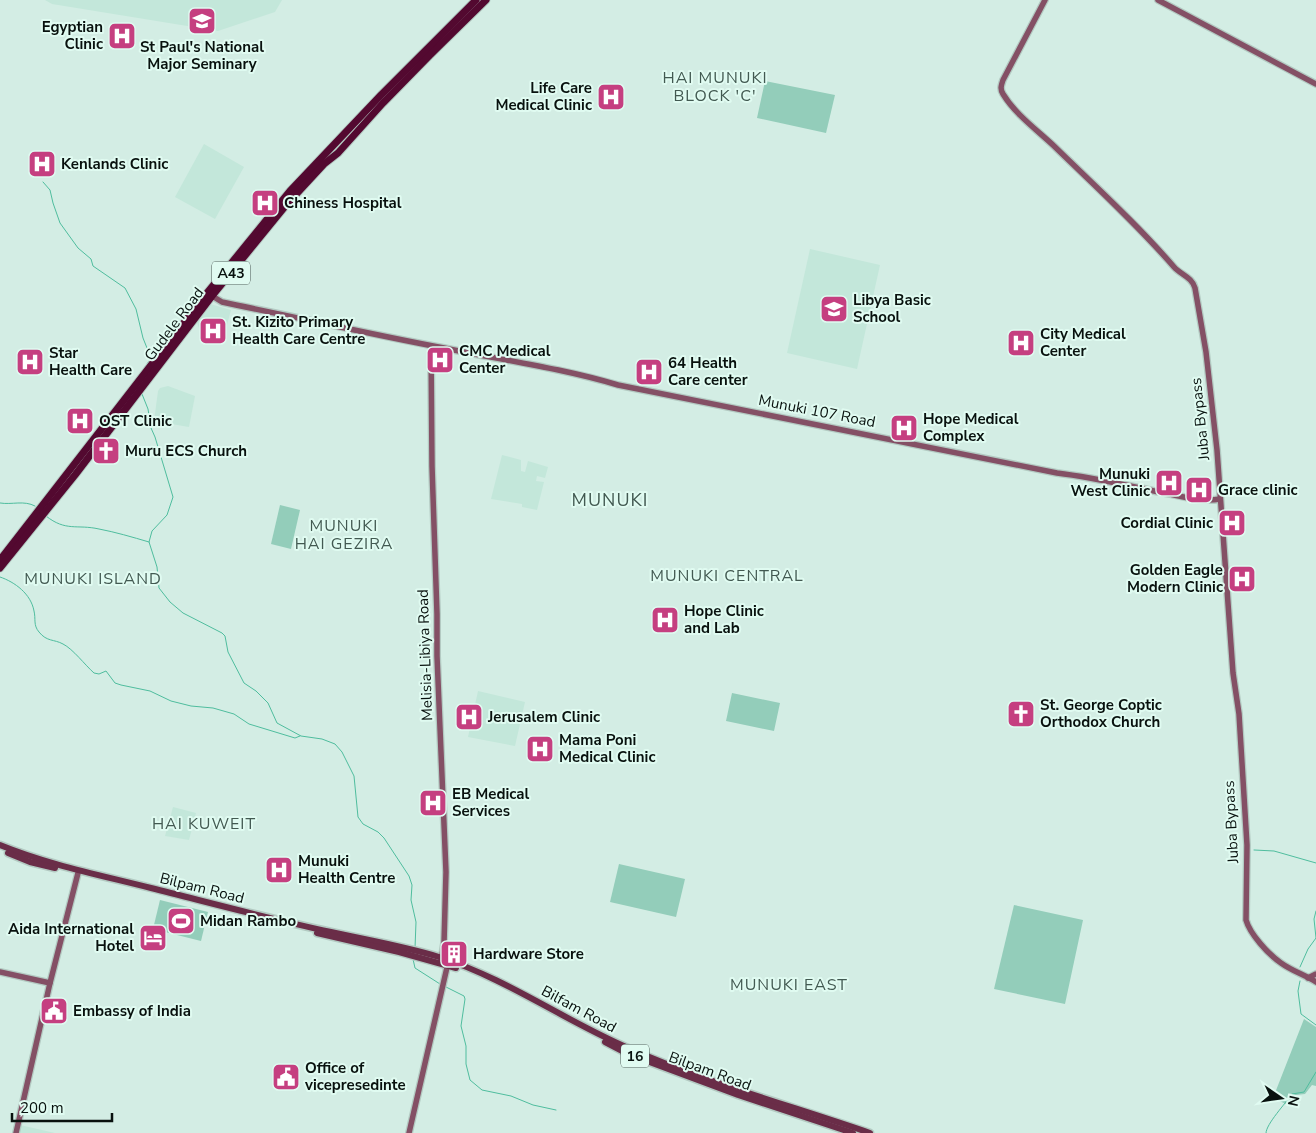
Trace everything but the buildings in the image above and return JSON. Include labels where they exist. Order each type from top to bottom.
[{"type":"highway","name":"Gudele Road","points":[[0,560],[290,191],[476,0]]},
{"type":"highway","name":"Gudele Road","points":[[0,568],[93,451],[209,294],[324,164],[338,153],[390,96],[486,0]]},
{"type":"main road","name":"Juba Bypass","points":[[1044,0],[1003,80],[1000,87],[1002,93],[1068,162],[1134,223],[1176,268],[1194,283],[1206,352],[1220,484],[1233,674],[1239,714],[1247,845],[1246,920],[1253,935],[1280,962],[1316,982]]},
{"type":"main road","points":[[1158,0],[1316,84]]},
{"type":"main road","name":"Munuki 107 Road","points":[[209,294],[222,302],[431,346],[592,377],[618,385],[1057,473],[1085,476],[1184,497],[1220,499]]},
{"type":"main road","name":"Melisia-Libiya Road","points":[[409,1133],[444,978],[446,864],[436,630],[431,346]]},
{"type":"main road","name":"Bilpam Road","points":[[0,845],[31,857],[84,871],[427,956],[494,983],[628,1054],[738,1095],[853,1133]]},
{"type":"main road","name":"Bilpam Road","points":[[0,850],[30,862],[212,908],[288,924],[328,936],[399,949]]},
{"type":"main road","points":[[16,1133],[50,983],[78,873]]},
{"type":"main road","name":"Bilfam Road","points":[[444,962],[506,985],[631,1050],[749,1093],[870,1133]]},
{"type":"main road","points":[[0,972],[50,983]]},
{"type":"main road","points":[[1308,978],[1316,974]]},
{"type":"shaded area","name":"St Paul's National Major Seminary","points":[[45,0],[282,0],[275,12],[218,31],[52,4]]},
{"type":"shaded area","points":[[765,81],[835,95],[826,133],[757,118]]},
{"type":"shaded area","points":[[204,144],[244,167],[215,219],[175,197]]},
{"type":"shaded area","name":"Libya Basic School","points":[[810,249],[880,265],[857,369],[787,353]]},
{"type":"shaded area","name":"St. Kizito Primary Health Care Centre","points":[[210,304],[231,310],[222,343],[204,340],[197,323]]},
{"type":"shaded area","points":[[168,386],[195,396],[189,427],[154,421],[158,391],[160,388]]},
{"type":"shaded area","points":[[502,455],[521,460],[521,471],[525,472],[528,461],[548,467],[545,478],[537,476],[536,481],[544,482],[537,510],[522,507],[522,504],[491,499]]},
{"type":"shaded area","points":[[280,505],[300,510],[291,549],[271,544]]},
{"type":"shaded area","points":[[478,691],[525,702],[515,746],[468,737]]},
{"type":"shaded area","points":[[732,693],[780,703],[774,731],[726,721]]},
{"type":"shaded area","points":[[173,807],[196,813],[189,840],[165,836]]},
{"type":"shaded area","points":[[619,864],[685,879],[676,917],[610,902]]},
{"type":"shaded area","name":"Midan Rambo","points":[[160,900],[208,912],[201,941],[153,929]]},
{"type":"shaded area","points":[[1014,905],[1083,920],[1065,1004],[994,989]]},
{"type":"shaded area","points":[[1304,1019],[1316,1027],[1316,1086],[1312,1085],[1305,1094],[1296,1095],[1286,1104],[1273,1098]]},
{"type":"shaded area","points":[[20,1125],[55,1133],[18,1133]]},
{"type":"waterway","points":[[43,182],[50,190],[60,223],[78,248],[91,259],[93,266],[125,288],[136,309],[143,338],[151,358],[141,373]]},
{"type":"waterway","points":[[142,394],[173,497],[167,515],[152,531],[149,542],[157,567],[159,588],[170,602],[183,613],[225,636],[228,652],[244,683],[256,691],[268,703],[277,723],[301,736],[322,739],[335,744],[342,752],[354,776],[358,817],[363,824],[378,832],[384,838],[409,876],[412,885],[411,900],[416,922],[415,948]]},
{"type":"waterway","points":[[0,503],[27,503],[35,506]]},
{"type":"waterway","points":[[46,516],[66,526],[99,529],[149,542]]},
{"type":"waterway","points":[[0,577],[17,585],[30,599],[35,614],[36,627],[39,632],[48,639],[67,646],[94,673],[99,674],[106,671],[115,683],[150,691],[171,701],[191,706],[213,708],[234,714],[249,724],[295,738],[300,736]]},
{"type":"waterway","points":[[1254,850],[1274,851],[1316,863]]},
{"type":"waterway","points":[[1300,967],[1308,949],[1316,938],[1314,919],[1316,911]]},
{"type":"waterway","points":[[413,959],[415,968],[440,984]]},
{"type":"waterway","points":[[1300,981],[1298,991],[1301,1014],[1316,1025]]},
{"type":"waterway","points":[[446,987],[464,996],[465,999],[461,1026],[466,1046],[466,1064],[470,1080],[482,1090],[511,1096],[533,1105],[556,1110]]},
{"type":"waterway","points":[[1266,1133],[1273,1119],[1292,1094],[1304,1092],[1316,1072]]},
{"type":"place","name":"St Paul's National Major Seminary","points":[[202,21]]},
{"type":"place","name":"Egyptian Clinic","points":[[122,36]]},
{"type":"place","name":"Life Care Medical Clinic","points":[[611,97]]},
{"type":"place","name":"Kenlands Clinic","points":[[42,164]]},
{"type":"place","name":"Chiness Hospital","points":[[265,203]]},
{"type":"place","name":"Libya Basic School","points":[[834,309]]},
{"type":"place","name":"St. Kizito Primary Health Care Centre","points":[[213,331]]},
{"type":"place","name":"City Medical Center","points":[[1021,343]]},
{"type":"place","name":"CMC Medical Center","points":[[440,360]]},
{"type":"place","name":"Star Health Care","points":[[30,362]]},
{"type":"place","name":"64 Health Care center","points":[[649,372]]},
{"type":"place","name":"OST Clinic","points":[[80,421]]},
{"type":"place","name":"Hope Medical Complex","points":[[904,428]]},
{"type":"place","name":"Muru ECS Church","points":[[106,451]]},
{"type":"place","name":"Munuki West Clinic","points":[[1169,483]]},
{"type":"place","name":"Grace clinic","points":[[1199,490]]},
{"type":"place","name":"Cordial Clinic","points":[[1232,523]]},
{"type":"place","name":"Golden Eagle Modern Clinic","points":[[1242,579]]},
{"type":"place","name":"Hope Clinic and Lab","points":[[665,620]]},
{"type":"place","name":"St. George Coptic Orthodox Church","points":[[1021,714]]},
{"type":"place","name":"Jerusalem Clinic","points":[[469,717]]},
{"type":"place","name":"Mama Poni Medical Clinic","points":[[540,749]]},
{"type":"place","name":"EB Medical Services","points":[[433,803]]},
{"type":"place","name":"Munuki Health Centre","points":[[279,870]]},
{"type":"place","name":"Midan Rambo","points":[[181,921]]},
{"type":"place","name":"Aida International Hotel","points":[[153,938]]},
{"type":"place","name":"Hardware Store","points":[[454,954]]},
{"type":"place","name":"Embassy of India","points":[[54,1011]]},
{"type":"place","name":"Office of vicepresedinte","points":[[286,1077]]},
{"type":"district","name":"HAI MUNUKI BLOCK 'C'","points":[[715,86]]},
{"type":"district","name":"MUNUKI","points":[[610,500]]},
{"type":"district","name":"MUNUKI HAI GEZIRA","points":[[344,534]]},
{"type":"district","name":"MUNUKI CENTRAL","points":[[727,575]]},
{"type":"district","name":"MUNUKI ISLAND","points":[[93,578]]},
{"type":"district","name":"HAI KUWEIT","points":[[204,823]]},
{"type":"district","name":"MUNUKI EAST","points":[[789,984]]}]
